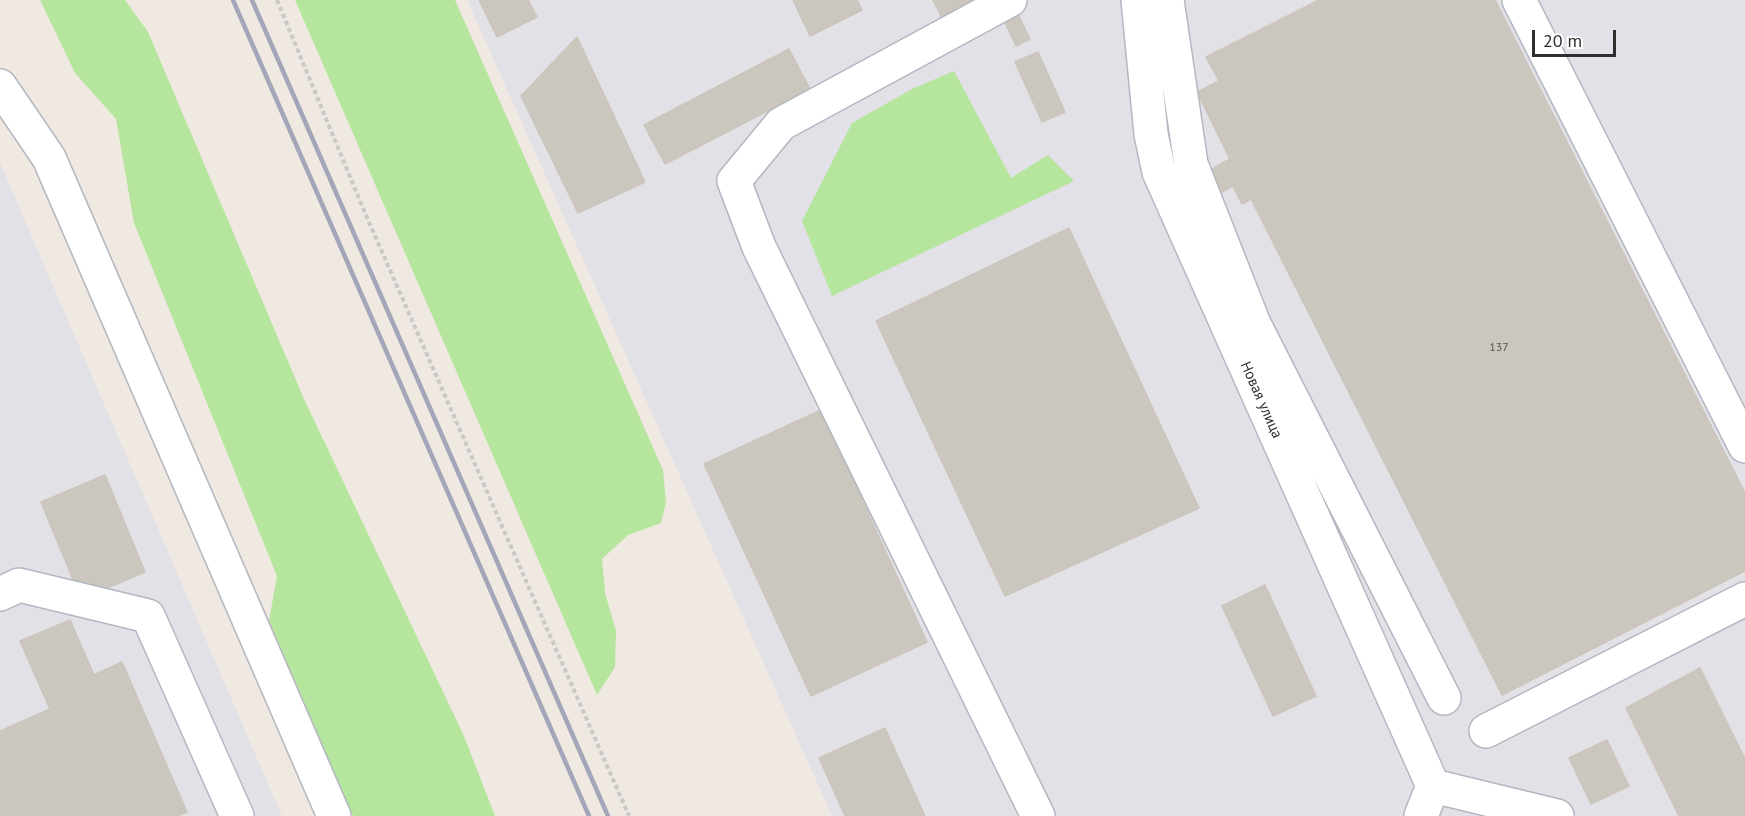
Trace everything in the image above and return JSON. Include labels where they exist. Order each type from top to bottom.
[{"type":"street","points":[[1010,0],[781,124],[734,181],[759,247],[1038,816]]},
{"type":"street","name":"Новая улица","points":[[1138,0],[1151,134],[1159,172],[1433,786]]},
{"type":"street","points":[[1167,0],[1191,164],[1250,313],[1444,698]]},
{"type":"street","points":[[1519,0],[1745,446]]},
{"type":"street","points":[[0,86],[49,158],[334,816]]},
{"type":"street","points":[[0,594],[20,585],[148,616],[237,816]]},
{"type":"street","points":[[1486,731],[1745,599]]},
{"type":"street","points":[[1421,816],[1433,786],[1557,816]]},
{"type":"path","points":[[277,0],[374,234],[629,816]]},
{"type":"shaded area","points":[[467,0],[1745,0],[1745,816],[832,816]]},
{"type":"shaded area","points":[[0,163],[282,816],[0,816]]},
{"type":"green space","points":[[40,0],[125,0],[148,32],[304,399],[464,736],[495,816],[353,816],[269,621],[277,576],[134,223],[116,119],[75,73]]},
{"type":"green space","points":[[295,0],[455,0],[663,470],[666,502],[661,523],[628,535],[602,559],[605,593],[616,631],[615,667],[597,695]]},
{"type":"green space","points":[[954,71],[1011,178],[1048,155],[1074,181],[832,296],[802,221],[852,123],[912,89]]},
{"type":"building","points":[[479,0],[528,0],[537,17],[497,37]]},
{"type":"building","points":[[793,0],[857,0],[862,10],[810,36]]},
{"type":"building","points":[[933,0],[989,0],[944,22]]},
{"type":"building","points":[[1319,0],[1495,0],[1745,493],[1745,571],[1502,695],[1251,199],[1242,204],[1233,186],[1222,192],[1210,170],[1230,159],[1197,92],[1219,81],[1206,57]]},
{"type":"building","points":[[1017,12],[1030,39],[1016,46],[1003,18]]},
{"type":"building","points":[[577,37],[645,182],[578,213],[521,96]]},
{"type":"building","points":[[789,49],[810,89],[665,164],[644,125]]},
{"type":"building","points":[[1038,52],[1065,112],[1042,122],[1015,62]]},
{"type":"building","points":[[1069,228],[1199,508],[1005,596],[876,321]]},
{"type":"building","points":[[821,410],[927,642],[811,696],[704,464]]},
{"type":"building","points":[[105,475],[145,572],[81,599],[41,502]]},
{"type":"building","points":[[1265,585],[1316,696],[1273,716],[1222,606]]},
{"type":"building","points":[[70,620],[94,675],[122,662],[187,812],[177,816],[0,816],[0,731],[50,709],[20,641]]},
{"type":"building","points":[[1700,668],[1745,759],[1745,816],[1679,816],[1626,708]]},
{"type":"building","points":[[885,728],[925,816],[845,816],[819,758]]},
{"type":"building","points":[[1607,740],[1629,786],[1591,804],[1569,758]]},
{"type":"railway","points":[[233,0],[589,816]]},
{"type":"railway","points":[[252,0],[608,816]]}]
